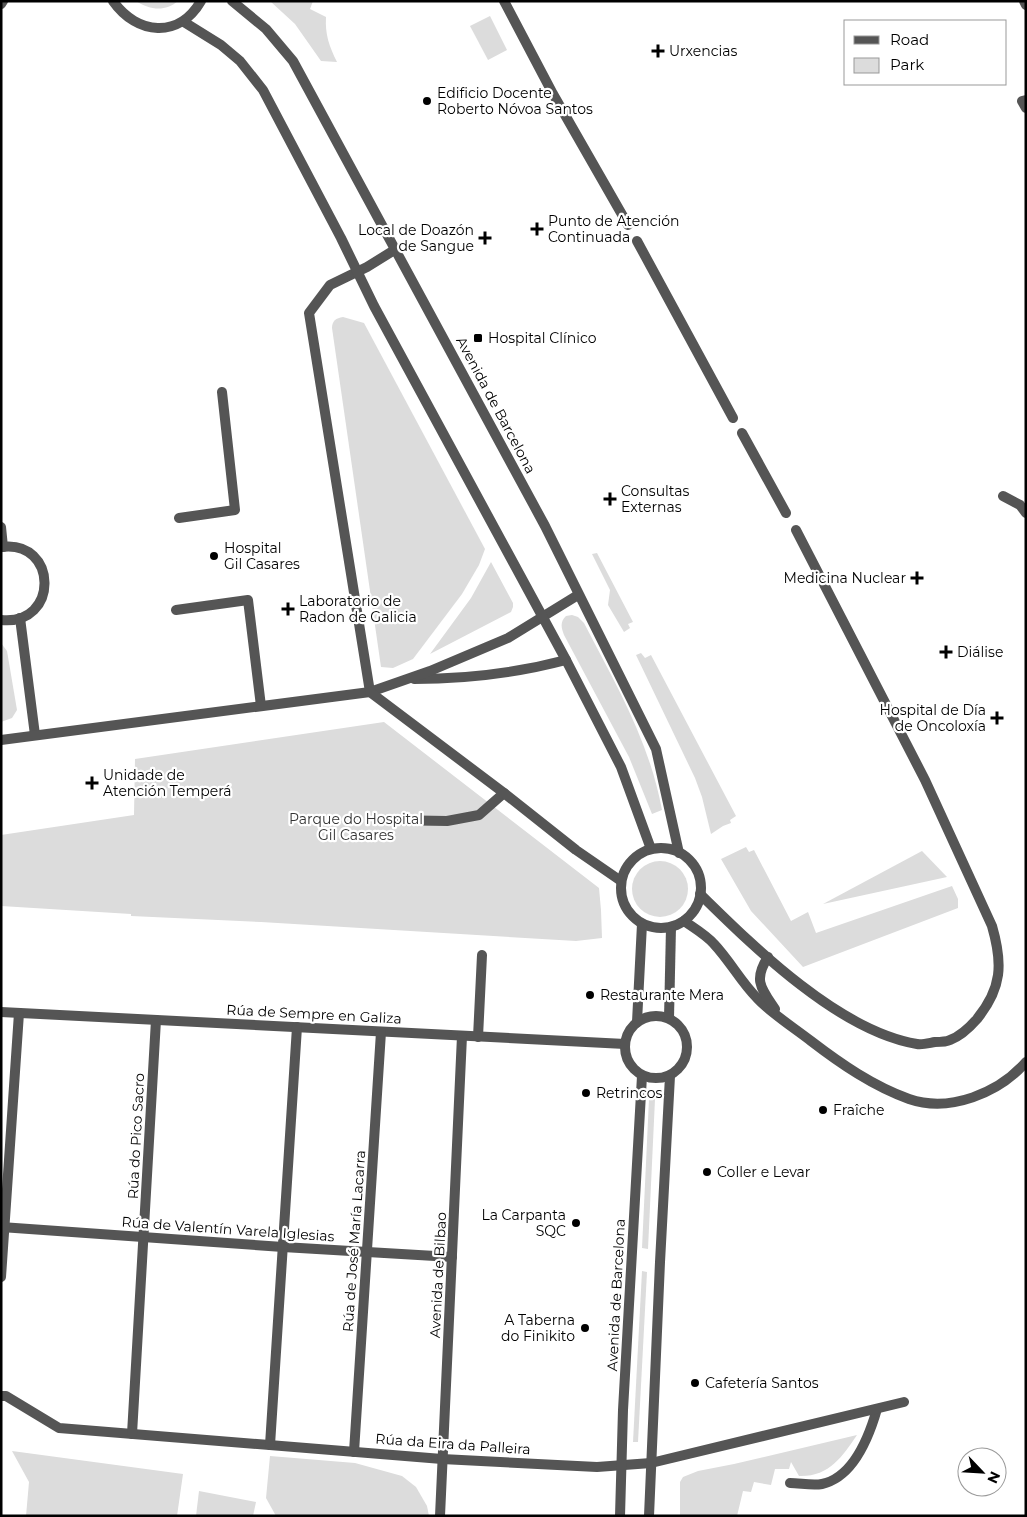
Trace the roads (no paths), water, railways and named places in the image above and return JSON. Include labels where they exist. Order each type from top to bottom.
[{"type":"street","points":[[114,1],[124,15],[138,25],[155,28],[170,27],[184,22],[195,11],[201,1]]},
{"type":"street","name":"Avenida de Barcelona","points":[[232,1],[266,29],[293,61],[545,526],[656,749],[680,852]]},
{"type":"street","points":[[504,1],[553,94],[628,225]]},
{"type":"street","points":[[1024,1],[1026,5]]},
{"type":"street","points":[[184,22],[221,45],[240,61],[257,82],[274,110],[341,238],[356,272],[566,660],[621,767],[651,849]]},
{"type":"street","points":[[1026,100],[1022,101],[1026,108]]},
{"type":"street","points":[[637,241],[733,418]]},
{"type":"street","points":[[396,250],[330,285],[309,313],[370,692],[576,850],[621,881]]},
{"type":"street","points":[[179,518],[235,510],[222,392]]},
{"type":"street","points":[[742,433],[786,513]]},
{"type":"street","points":[[1003,496],[1020,505],[1026,513]]},
{"type":"street","points":[[1,528],[2,547],[14,547],[34,556],[44,575],[45,586],[38,606],[30,614],[9,621],[1,620]]},
{"type":"street","points":[[700,894],[802,986],[837,1010],[883,1035],[918,1044],[950,1040],[970,1028],[989,1004],[997,983],[999,962],[997,943],[992,926],[925,780],[796,530]]},
{"type":"street","points":[[1,740],[370,692],[406,680],[508,638],[578,595]]},
{"type":"street","points":[[176,610],[248,600],[261,706]]},
{"type":"street","points":[[20,618],[35,735]]},
{"type":"street","points":[[406,680],[459,679],[566,660]]},
{"type":"street","points":[[387,820],[447,821],[479,815],[504,793]]},
{"type":"street","points":[[651,849],[670,849],[680,852],[697,870],[700,881],[700,894],[697,904],[684,921],[671,927],[651,927],[642,924],[631,916],[624,906],[621,894],[621,881],[625,870],[640,853],[651,849]]},
{"type":"street","points":[[684,921],[714,944],[756,998],[781,1018],[839,1062],[875,1083],[910,1099],[943,1103],[982,1095],[1002,1083],[1026,1062]]},
{"type":"street","points":[[637,1022],[653,1016],[669,1018],[684,1032],[687,1052],[684,1062],[670,1076],[661,1079],[651,1079],[642,1076],[630,1066],[625,1052],[624,1044],[627,1036],[637,1022],[642,924]]},
{"type":"street","points":[[669,1018],[671,927]]},
{"type":"street","points":[[478,1037],[482,955]]},
{"type":"street","points":[[768,957],[760,969],[759,980],[763,990],[781,1018]]},
{"type":"street","name":"Rúa de Sempre en Galiza","points":[[1,1012],[624,1044]]},
{"type":"street","points":[[1,1277],[19,1013]]},
{"type":"street","name":"Rúa do Pico Sacro","points":[[132,1434],[156,1020]]},
{"type":"street","points":[[270,1445],[297,1027]]},
{"type":"street","name":"Rúa de José María Lacarra","points":[[354,1452],[381,1032]]},
{"type":"street","name":"Avenida de Bilbao","points":[[440,1516],[462,1036]]},
{"type":"street","name":"Avenida de Barcelona","points":[[620,1516],[623,1410],[642,1076]]},
{"type":"street","points":[[649,1516],[670,1076]]},
{"type":"street","name":"Rúa de Valentín Varela Iglesias","points":[[3,1227],[452,1257]]},
{"type":"street","name":"Rúa da Eira da Palleira","points":[[1,1396],[6,1396],[59,1428],[442,1459],[597,1466],[651,1463],[904,1402]]},
{"type":"street","points":[[790,1483],[821,1484],[842,1474],[859,1454],[872,1429],[877,1409]]},
{"type":"place","name":"Urxencias","points":[[658,51]]},
{"type":"place","name":"Edificio Docente Roberto Nóvoa Santos","points":[[427,101]]},
{"type":"place","name":"Punto de Atención Continuada","points":[[537,229]]},
{"type":"place","name":"Local de Doazón de Sangue","points":[[485,238]]},
{"type":"place","name":"Hospital Clínico","points":[[478,338]]},
{"type":"place","name":"Consultas Externas","points":[[610,499]]},
{"type":"place","name":"Hospital Gil Casares","points":[[214,556]]},
{"type":"place","name":"Medicina Nuclear","points":[[917,578]]},
{"type":"place","name":"Laboratorio de Radon de Galicia","points":[[288,609]]},
{"type":"place","name":"Diálise","points":[[946,652]]},
{"type":"place","name":"Hospital de Día de Oncoloxía","points":[[997,718]]},
{"type":"place","name":"Unidade de Atención Temperá","points":[[92,783]]},
{"type":"place","name":"Restaurante Mera","points":[[590,995]]},
{"type":"place","name":"Retrincos","points":[[586,1093]]},
{"type":"place","name":"Fraîche","points":[[823,1110]]},
{"type":"place","name":"Coller e Levar","points":[[707,1172]]},
{"type":"place","name":"La Carpanta SQC","points":[[576,1223]]},
{"type":"place","name":"A Taberna do Finikito","points":[[585,1328]]},
{"type":"place","name":"Cafetería Santos","points":[[695,1383]]},
{"type":"park label","name":"Parque do Hospital Gil Casares","points":[[356,828]]}]
